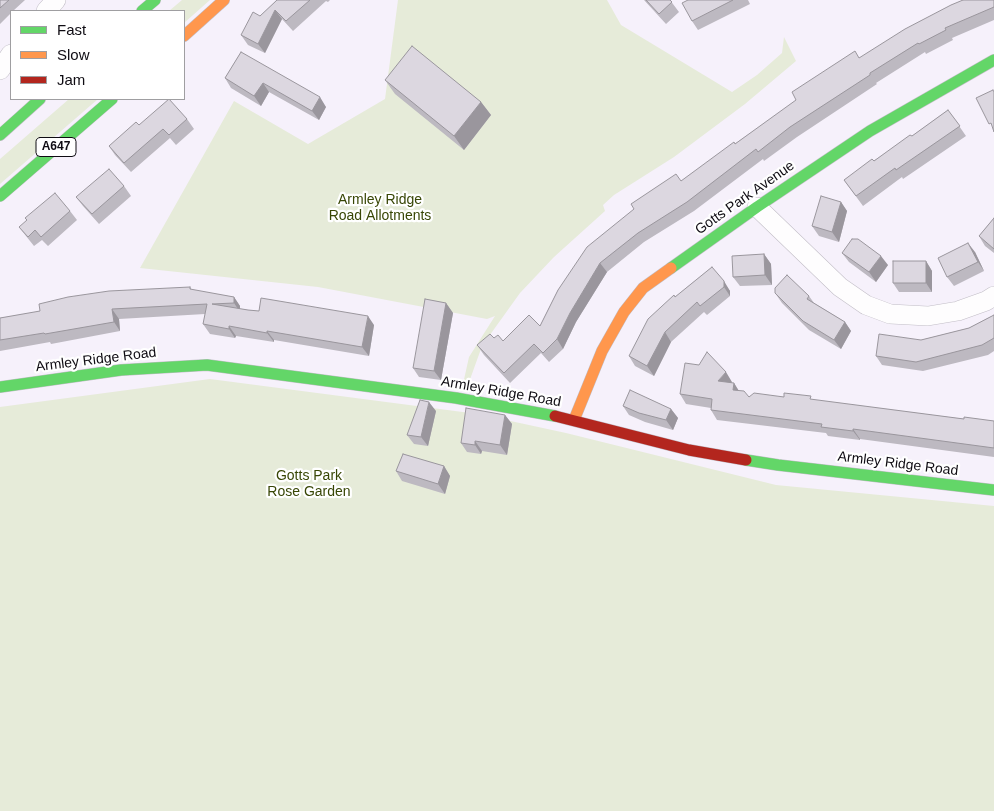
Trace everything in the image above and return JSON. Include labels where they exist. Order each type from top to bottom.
[{"type":"street","points":[[47,10],[56,0]]},
{"type":"street","points":[[143,10],[155,0]]},
{"type":"street","points":[[185,35],[224,0]]},
{"type":"street","points":[[0,70],[10,55]]},
{"type":"street","name":"Gotts Park Avenue","points":[[574,420],[602,351],[624,312],[643,288],[757,207],[870,131],[994,60]]},
{"type":"street","points":[[0,135],[39,100]]},
{"type":"street","name":"A647","points":[[0,196],[111,100]]},
{"type":"street","points":[[757,207],[840,287],[866,306],[890,314],[928,316],[958,310],[986,301],[994,296]]},
{"type":"street","name":"Armley Ridge Road","points":[[0,387],[121,370],[207,365],[456,398],[574,420],[689,450],[778,465],[994,490]]},
{"type":"green space","points":[[182,0],[210,0],[185,22],[185,10],[170,10]]},
{"type":"green space","name":"Armley Ridge Road Allotments","points":[[398,0],[607,0],[621,25],[732,92],[757,75],[782,53],[784,37],[796,61],[745,104],[674,157],[614,195],[603,205],[605,211],[554,257],[520,293],[482,346],[468,385],[463,384],[469,357],[495,316],[487,319],[318,287],[140,268],[234,101],[308,144],[385,99]]},
{"type":"green space","points":[[68,100],[97,100],[0,184],[0,159]]},
{"type":"green space","name":"Gotts Park Rose Garden","points":[[210,379],[478,414],[566,433],[776,485],[994,506],[994,811],[0,811],[0,407]]},
{"type":"building","points":[[0,0],[9,0],[0,8]]},
{"type":"building","points":[[277,0],[310,0],[286,21],[275,10],[258,44],[241,35],[253,12],[260,16]]},
{"type":"building","points":[[646,0],[670,0],[672,2],[659,14]]},
{"type":"building","points":[[688,0],[733,0],[692,21],[682,3]]},
{"type":"building","points":[[963,0],[994,0],[994,7],[945,28],[946,30],[918,43],[870,73],[870,75],[790,127],[758,152],[756,149],[687,202],[638,233],[600,263],[557,339],[543,353],[534,344],[504,373],[477,345],[490,334],[494,338],[498,335],[503,341],[529,315],[540,326],[558,290],[587,247],[634,209],[631,204],[676,174],[681,181],[796,100],[792,92],[855,51],[859,58],[905,29]]},
{"type":"building","points":[[412,46],[481,102],[454,136],[385,80]]},
{"type":"building","points":[[241,52],[320,97],[312,111],[263,83],[254,96],[225,78]]},
{"type":"building","points":[[993,90],[994,132],[991,123],[989,124],[976,98]]},
{"type":"building","points":[[168,100],[187,119],[169,135],[163,129],[124,163],[109,146],[136,122],[139,125]]},
{"type":"building","points":[[948,110],[960,126],[856,196],[844,180],[872,159],[874,161]]},
{"type":"building","points":[[109,169],[124,186],[92,214],[76,197]]},
{"type":"building","points":[[55,193],[70,211],[41,237],[35,230],[28,237],[19,227],[27,220],[25,218]]},
{"type":"building","points":[[821,196],[841,202],[832,232],[812,226]]},
{"type":"building","points":[[994,218],[994,249],[979,236]]},
{"type":"building","points":[[852,239],[858,239],[881,256],[869,272],[842,253]]},
{"type":"building","points":[[968,243],[978,262],[947,277],[938,258]]},
{"type":"building","points":[[764,254],[765,275],[733,277],[732,256]]},
{"type":"building","points":[[893,261],[926,261],[926,283],[893,283]]},
{"type":"building","points":[[712,267],[724,281],[724,287],[700,306],[697,302],[665,332],[647,366],[629,356],[648,319],[674,295],[675,297]]},
{"type":"building","points":[[787,275],[809,296],[807,299],[845,322],[834,340],[803,321],[775,293],[775,288]]},
{"type":"building","points":[[190,287],[190,289],[234,297],[234,303],[212,304],[248,310],[259,311],[261,298],[368,316],[362,347],[267,331],[267,333],[229,326],[229,329],[203,324],[207,304],[112,309],[114,322],[0,340],[0,318],[40,311],[39,304],[68,297],[109,291]]},
{"type":"building","points":[[425,299],[446,303],[434,371],[413,368]]},
{"type":"building","points":[[994,315],[994,338],[982,345],[916,362],[876,356],[879,334],[921,340],[969,328]]},
{"type":"building","points":[[707,352],[726,372],[718,381],[734,383],[733,390],[744,391],[749,397],[754,393],[784,397],[784,393],[811,396],[810,399],[964,419],[964,417],[994,421],[994,448],[853,429],[853,431],[821,427],[822,424],[711,410],[712,399],[680,394],[685,363],[699,365]]},
{"type":"building","points":[[630,390],[671,409],[666,420],[639,413],[623,406]]},
{"type":"building","points":[[420,400],[429,402],[421,437],[407,435]]},
{"type":"building","points":[[466,408],[505,415],[500,445],[475,441],[475,445],[461,443]]},
{"type":"building","points":[[403,454],[444,466],[438,484],[396,471]]},
{"type":"traffic: fast","points":[[143,10],[155,0]]},
{"type":"traffic: fast","points":[[671,268],[870,131],[994,60]]},
{"type":"traffic: fast","points":[[0,135],[39,100]]},
{"type":"traffic: fast","points":[[0,196],[111,100]]},
{"type":"traffic: fast","points":[[0,387],[121,370],[207,365],[456,398],[555,416]]},
{"type":"traffic: fast","points":[[746,460],[994,490]]},
{"type":"traffic: slow","points":[[185,35],[224,0]]},
{"type":"traffic: slow","points":[[574,420],[602,351],[624,312],[643,288],[671,268]]},
{"type":"traffic: jam","points":[[555,416],[689,450],[746,460]]}]
